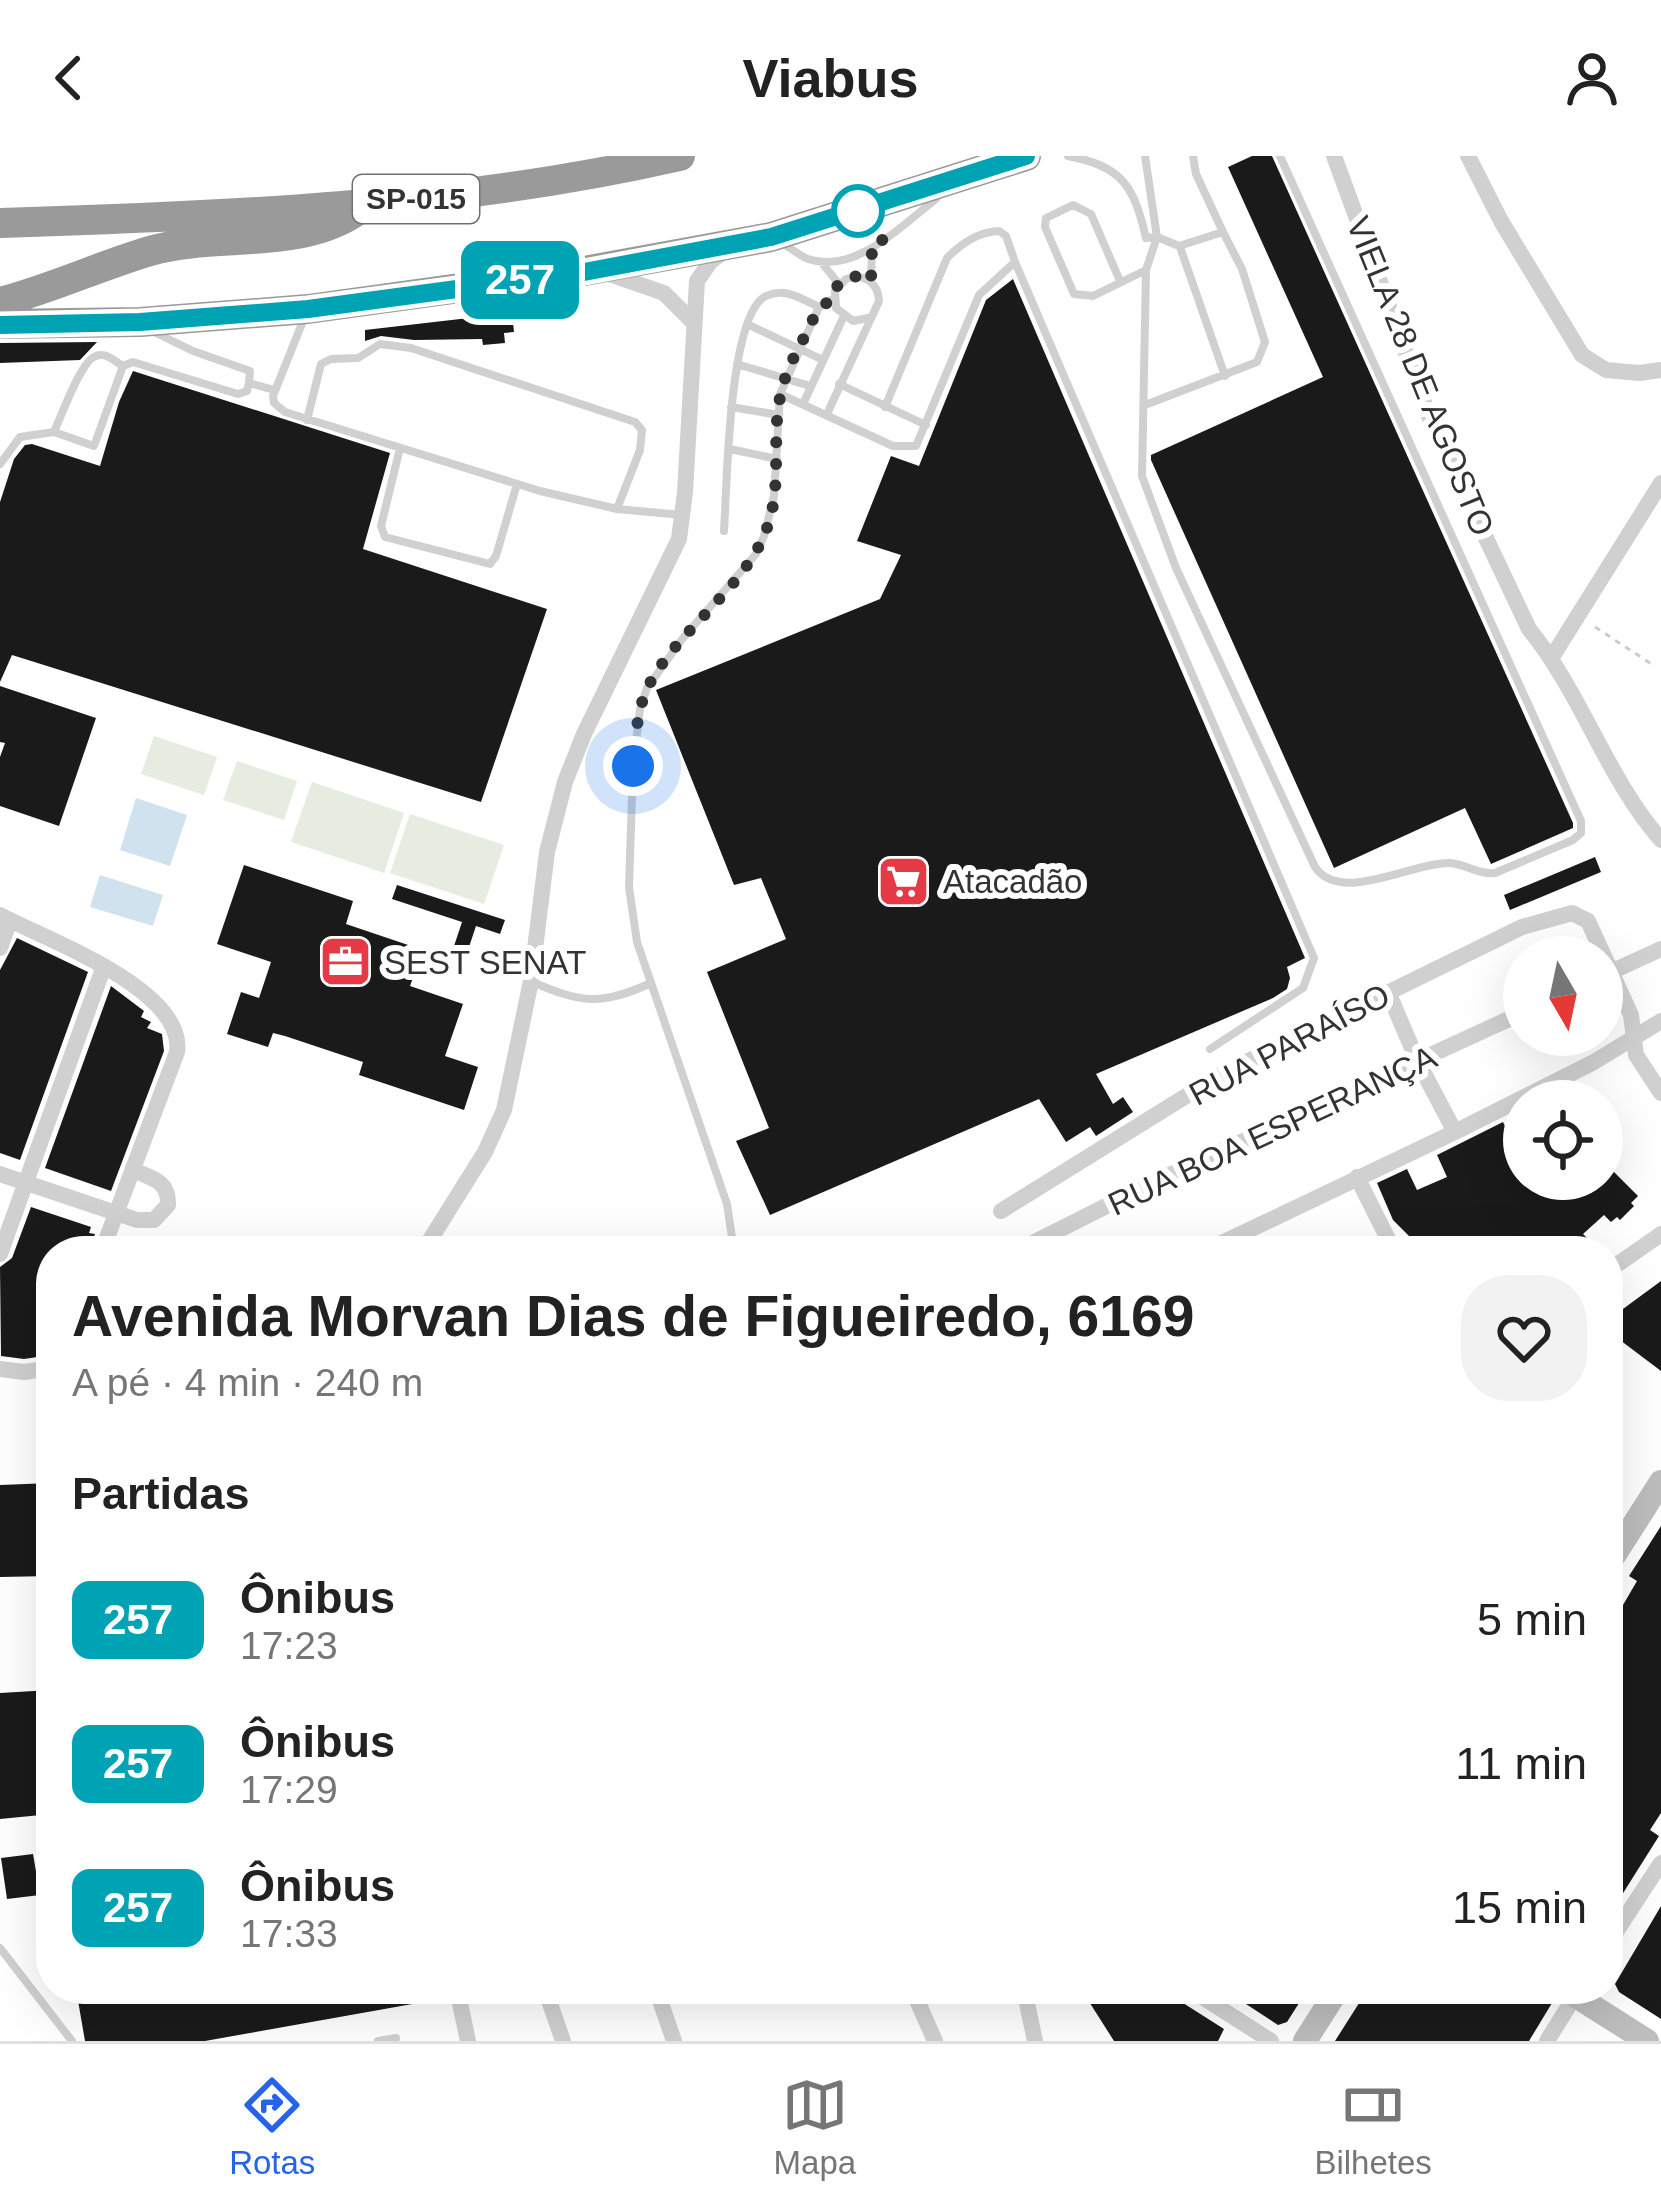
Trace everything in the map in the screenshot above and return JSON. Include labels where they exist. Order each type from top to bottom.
[{"type":"highway","name":"SP-015","points":[[0,223],[366,206],[581,179],[680,156]]},
{"type":"highway","points":[[0,325],[140,322],[308,309],[584,272],[771,237],[1026,156]]},
{"type":"highway","points":[[0,302],[151,251],[195,242],[317,231],[366,206]]},
{"type":"street","name":"VIELA 28 DE AGOSTO","points":[[1334,156],[1432,424],[1529,629],[1552,657],[1634,807],[1661,840]]},
{"type":"street","points":[[1468,156],[1501,221],[1582,355],[1606,370],[1661,370]]},
{"type":"street","points":[[432,1236],[485,1152],[504,1110],[531,981],[547,852],[566,782],[584,734],[671,559],[683,515],[698,281],[735,244]]},
{"type":"street","points":[[584,272],[618,276],[664,293],[694,322]]},
{"type":"street","points":[[1552,657],[1661,483]]},
{"type":"street","name":"RUA PARAÍSO","points":[[1503,936],[1572,913],[1588,921],[1593,936]]},
{"type":"street","points":[[0,947],[5,917],[104,966],[155,1002],[178,1045],[107,1236]]},
{"type":"street","name":"RUA PARAÍSO","points":[[1001,1211],[1220,1076],[1503,936]]},
{"type":"street","points":[[1623,966],[1661,949]]},
{"type":"street","points":[[0,1254],[104,966]]},
{"type":"street","points":[[1388,992],[1455,1132]]},
{"type":"street","points":[[1623,1004],[1630,1015],[1636,1054],[1661,1093]]},
{"type":"street","points":[[1236,1236],[1594,1062],[1661,1021]]},
{"type":"street","name":"RUA BOA ESPERANÇA","points":[[1047,1236],[1503,1022]]},
{"type":"street","points":[[0,1174],[115,1214],[154,1220],[166,1210],[168,1199],[159,1180],[133,1170]]},
{"type":"street","points":[[1357,1177],[1386,1236]]},
{"type":"street","points":[[1623,1261],[1661,1234]]},
{"type":"street","points":[[0,1369],[36,1370]]},
{"type":"street","points":[[1623,1542],[1661,1482]]},
{"type":"street","points":[[1623,1921],[1661,1863]]},
{"type":"street","points":[[460,2004],[468,2041]]},
{"type":"street","points":[[550,2004],[563,2041]]},
{"type":"street","points":[[661,2004],[674,2041]]},
{"type":"street","points":[[919,2004],[935,2041]]},
{"type":"street","points":[[1027,2004],[1034,2041]]},
{"type":"street","points":[[1213,2004],[1271,2041]]},
{"type":"street","points":[[1305,2041],[1328,2004]]},
{"type":"street","points":[[1546,2041],[1566,2004]]},
{"type":"street","points":[[1592,2004],[1647,2041]]},
{"type":"lane","points":[[1068,156],[1107,166],[1118,174],[1135,198],[1151,237]]},
{"type":"lane","points":[[1145,156],[1153,250],[1146,270],[1142,476],[1240,709],[1320,875],[1349,883],[1450,863],[1496,873],[1574,840],[1581,832],[1581,821],[1280,156]]},
{"type":"lane","points":[[1145,405],[1257,362],[1265,342],[1242,269],[1196,174],[1193,156]]},
{"type":"lane","points":[[771,237],[808,259],[821,261],[872,249],[969,175]]},
{"type":"lane","points":[[1120,281],[1091,214],[1073,205],[1046,218],[1045,227],[1074,294],[1093,296],[1146,270]]},
{"type":"lane","points":[[885,407],[947,258],[961,244],[999,231],[1006,236],[1314,958],[1304,988],[1210,1048]]},
{"type":"lane","points":[[1151,237],[1180,246],[1222,232]]},
{"type":"lane","points":[[1180,246],[1225,376]]},
{"type":"lane","points":[[826,414],[879,301],[871,281],[872,249]]},
{"type":"lane","points":[[821,261],[838,284]]},
{"type":"lane","points":[[780,394],[902,448],[916,446],[979,295],[1015,262]]},
{"type":"lane","points":[[732,1236],[727,1204],[638,942],[628,886],[640,709],[660,667],[756,554],[770,520],[780,394],[819,307],[833,299],[838,284],[854,276],[871,281]]},
{"type":"lane","points":[[724,531],[731,407],[747,324],[757,302],[776,293],[788,292],[819,307]]},
{"type":"lane","points":[[833,299],[843,318],[868,318]]},
{"type":"lane","points":[[308,309],[274,390],[272,400],[277,407],[307,421],[517,484],[616,509],[683,515]]},
{"type":"lane","points":[[802,404],[843,318]]},
{"type":"lane","points":[[122,366],[133,362],[238,394],[247,391],[250,371],[164,338],[140,322]]},
{"type":"lane","points":[[747,324],[823,360]]},
{"type":"lane","points":[[307,421],[325,360],[358,358],[380,344],[411,348],[635,422],[642,430],[640,450],[616,509]]},
{"type":"lane","points":[[54,433],[86,362],[105,355],[122,366]]},
{"type":"lane","points":[[736,364],[810,386]]},
{"type":"lane","points":[[0,464],[20,437],[54,433],[94,446],[122,366]]},
{"type":"lane","points":[[249,383],[274,390]]},
{"type":"lane","points":[[839,384],[926,425]]},
{"type":"lane","points":[[731,407],[779,415]]},
{"type":"lane","points":[[400,448],[381,526],[385,537],[490,564],[517,484]]},
{"type":"lane","points":[[730,449],[777,459]]},
{"type":"lane","points":[[531,981],[575,1000],[616,999],[651,983]]},
{"type":"lane","points":[[0,1948],[36,1994]]},
{"type":"lane","points":[[43,2004],[72,2041]]},
{"type":"lane","points":[[378,2041],[396,2038]]},
{"type":"path","points":[[1578,616],[1653,665]]},
{"type":"shaded area","points":[[154,736],[217,757],[204,795],[141,774]]},
{"type":"shaded area","points":[[237,761],[297,781],[284,820],[223,800]]},
{"type":"shaded area","points":[[312,782],[404,813],[384,873],[291,842]]},
{"type":"shaded area","points":[[410,814],[504,845],[484,904],[390,873]]},
{"type":"water","points":[[136,798],[187,815],[170,866],[120,850]]},
{"type":"water","points":[[100,875],[163,895],[153,926],[90,907]]},
{"type":"building","points":[[1252,156],[1272,156],[1573,823],[1573,828],[1491,864],[1465,808],[1334,868],[1151,460],[1151,455],[1323,377],[1228,167]]},
{"type":"building","points":[[1013,279],[1305,958],[1287,967],[1287,989],[1273,998],[1096,1074],[1113,1104],[1123,1097],[1133,1112],[1096,1136],[1090,1127],[1066,1142],[1039,1099],[770,1215],[736,1141],[769,1128],[707,972],[786,939],[761,878],[734,885],[656,690],[880,599],[901,555],[857,541],[891,456],[919,466],[986,300]]},
{"type":"building","points":[[512,313],[514,332],[504,333],[505,343],[381,336],[365,341],[365,330]]},
{"type":"building","points":[[97,342],[80,360],[0,363],[0,343]]},
{"type":"building","points":[[133,371],[390,453],[363,549],[547,609],[481,802],[12,655],[0,682],[0,502],[14,459],[25,445],[32,444],[100,466]]},
{"type":"building","points":[[0,686],[96,718],[59,826],[0,806],[0,757],[5,743],[0,742]]},
{"type":"building","points":[[1595,857],[1601,872],[1510,910],[1504,895]]},
{"type":"building","points":[[244,865],[353,901],[346,924],[423,950],[410,986],[463,1004],[445,1056],[478,1067],[464,1110],[359,1075],[363,1062],[285,1036],[273,1033],[268,1047],[227,1034],[241,992],[259,998],[271,962],[217,944]]},
{"type":"building","points":[[397,885],[505,920],[500,934],[476,926],[466,956],[452,952],[462,922],[392,899]]},
{"type":"building","points":[[17,938],[88,972],[20,1160],[0,1153],[0,970]]},
{"type":"building","points":[[111,986],[144,1011],[141,1017],[151,1022],[147,1028],[162,1034],[164,1051],[111,1191],[45,1168]]},
{"type":"building","points":[[1503,1122],[1503,1200],[1623,1200],[1623,1181],[1638,1196],[1620,1220],[1611,1222],[1604,1215],[1585,1236],[1409,1236],[1393,1220],[1377,1183],[1407,1169],[1417,1190],[1447,1177],[1437,1155]]},
{"type":"building","points":[[31,1207],[91,1227],[89,1233],[95,1234],[36,1236],[36,1357],[1,1356],[0,1267],[12,1258]]},
{"type":"building","points":[[1661,1281],[1661,1371],[1623,1342],[1623,1309]]},
{"type":"building","points":[[36,1484],[36,1576],[0,1577],[0,1485]]},
{"type":"building","points":[[1661,1526],[1661,1813],[1650,1830],[1659,1836],[1623,1893],[1623,1605],[1637,1581],[1629,1576]]},
{"type":"building","points":[[36,1691],[36,1815],[0,1819],[0,1693]]},
{"type":"building","points":[[33,1854],[36,1895],[7,1899],[1,1858]]},
{"type":"building","points":[[1661,1906],[1661,2019],[1623,1995],[1623,1970]]},
{"type":"building","points":[[79,2004],[412,2004],[205,2041],[85,2041]]},
{"type":"building","points":[[1091,2004],[1185,2004],[1224,2029],[1218,2041],[1114,2041]]},
{"type":"building","points":[[1246,2004],[1298,2004],[1287,2022],[1278,2025]]},
{"type":"building","points":[[1358,2004],[1551,2004],[1529,2041],[1335,2041]]},
{"type":"bus line","name":"257","points":[[0,325],[140,322],[308,309],[584,272],[794,231],[1026,156]]},
{"type":"place","name":"Atacadão","points":[[904,881]]},
{"type":"place","name":"SEST SENAT","points":[[345,962]]},
{"type":"route","points":[[633,766],[647,688],[683,638],[756,554],[764,536],[774,496],[780,394],[798,348],[819,307],[833,299],[838,284],[854,276],[871,281],[872,249],[884,242],[858,211]]}]
